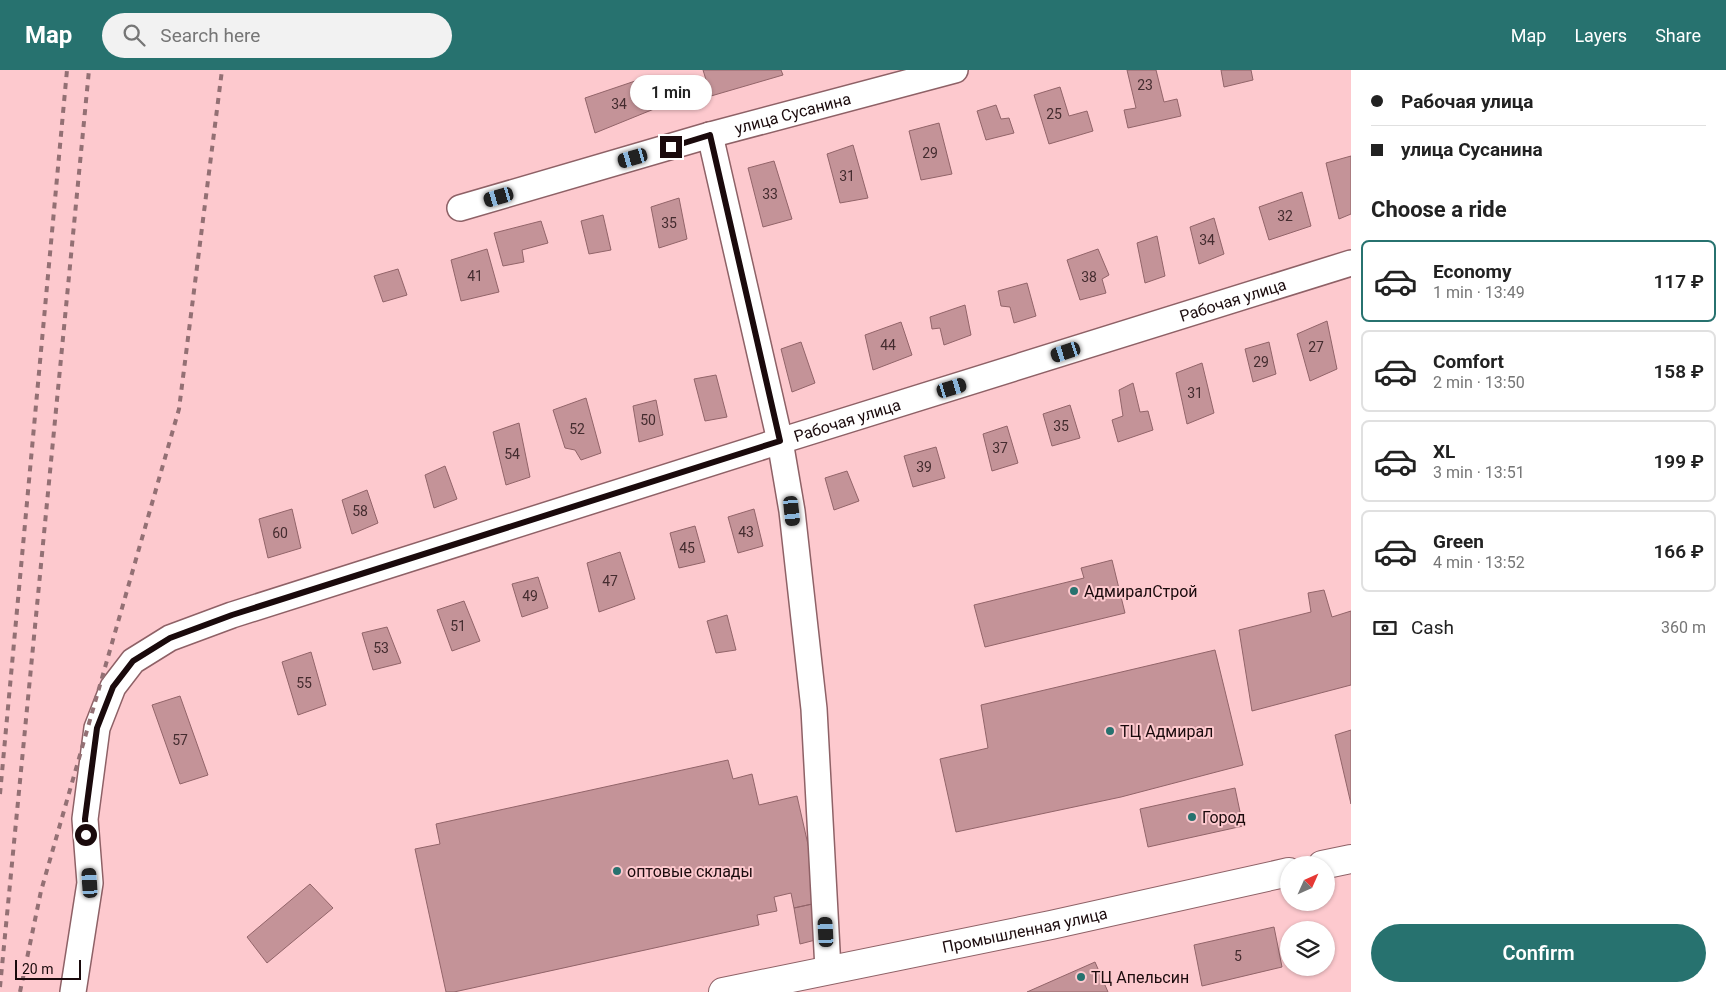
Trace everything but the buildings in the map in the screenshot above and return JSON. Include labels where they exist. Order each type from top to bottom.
[{"type":"street","name":"улица Сусанина","points":[[460,208],[710,135],[954,70]]},
{"type":"street","points":[[710,135],[780,441],[792,511],[814,709],[828,969]]},
{"type":"street","name":"Рабочая улица","points":[[73,992],[90,883],[85,819],[97,728],[113,687],[133,661],[170,638],[232,615],[780,441],[1351,263]]},
{"type":"street","points":[[1335,862],[1351,859]]},
{"type":"street","name":"Промышленная улица","points":[[723,992],[760,989],[828,969],[1051,924],[1280,874]]},
{"type":"railway","points":[[0,794],[67,70]]},
{"type":"railway","points":[[0,987],[89,70]]},
{"type":"railway","points":[[20,992],[41,891],[179,409],[222,70]]},
{"type":"place","name":"АдмиралСтрой","points":[[1074,591]]},
{"type":"place","name":"ТЦ Адмирал","points":[[1110,731]]},
{"type":"place","name":"Город","points":[[1192,817]]},
{"type":"place","name":"оптовые склады","points":[[617,871]]},
{"type":"place","name":"ТЦ Апельсин","points":[[1081,977]]},
{"type":"route","points":[[86,835],[85,819],[97,728],[113,687],[133,661],[170,638],[232,615],[780,441],[710,135],[671,147]]}]
